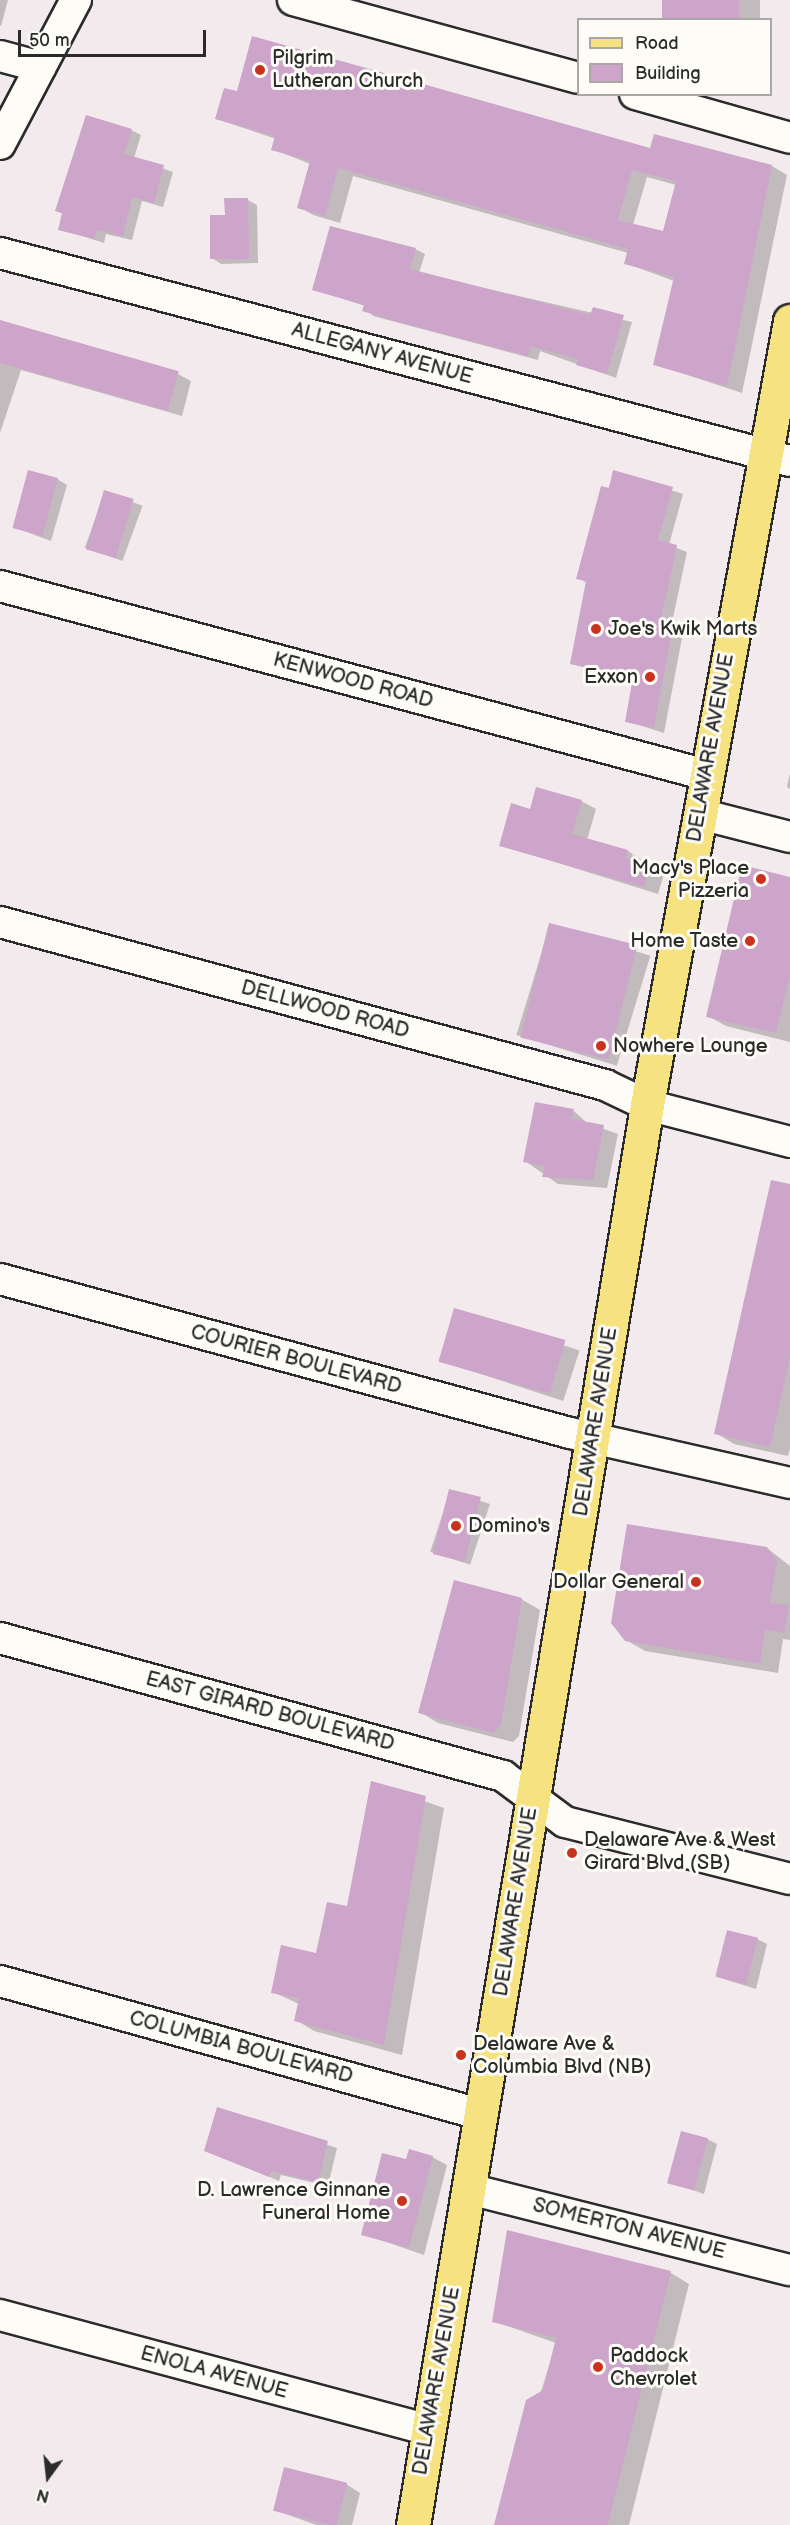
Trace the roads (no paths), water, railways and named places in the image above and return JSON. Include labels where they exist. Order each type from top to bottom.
[{"type":"main road","name":"DELAWARE AVENUE","points":[[412,2525],[647,1105],[706,775],[777,458],[790,321]]},
{"type":"street","points":[[0,144],[76,0]]},
{"type":"street","points":[[293,0],[577,77]]},
{"type":"street","points":[[0,56],[41,67]]},
{"type":"street","points":[[642,96],[790,138]]},
{"type":"street","name":"ALLEGANY AVENUE","points":[[0,253],[777,458]]},
{"type":"street","name":"KENWOOD ROAD","points":[[0,586],[706,775]]},
{"type":"street","points":[[699,814],[790,837]]},
{"type":"street","name":"DELLWOOD ROAD","points":[[0,922],[605,1085],[647,1105],[790,1142]]},
{"type":"street","name":"COURIER BOULEVARD","points":[[0,1278],[593,1437],[790,1483]]},
{"type":"street","name":"EAST GIRARD BOULEVARD","points":[[0,1638],[494,1773],[565,1822],[790,1879]]},
{"type":"street","name":"COLUMBIA BOULEVARD","points":[[0,1982],[481,2114]]},
{"type":"street","name":"SOMERTON AVENUE","points":[[469,2189],[790,2270]]},
{"type":"street","name":"ENOLA AVENUE","points":[[0,2315],[428,2430]]},
{"type":"place","name":"Pilgrim Lutheran Church","points":[[260,70]]},
{"type":"place","name":"Joe's Kwik Marts","points":[[596,629]]},
{"type":"place","name":"Exxon","points":[[650,677]]},
{"type":"place","name":"Macy's Place Pizzeria","points":[[761,879]]},
{"type":"place","name":"Home Taste","points":[[750,941]]},
{"type":"place","name":"Nowhere Lounge","points":[[601,1046]]},
{"type":"place","name":"Domino's","points":[[456,1526]]},
{"type":"place","name":"Dollar General","points":[[696,1582]]},
{"type":"place","name":"Delaware Ave & West Girard Blvd (SB)","points":[[572,1853]]},
{"type":"place","name":"Delaware Ave & Columbia Blvd (NB)","points":[[461,2055]]},
{"type":"place","name":"D. Lawrence Ginnane Funeral Home","points":[[402,2201]]},
{"type":"place","name":"Paddock Chevrolet","points":[[598,2367]]}]
